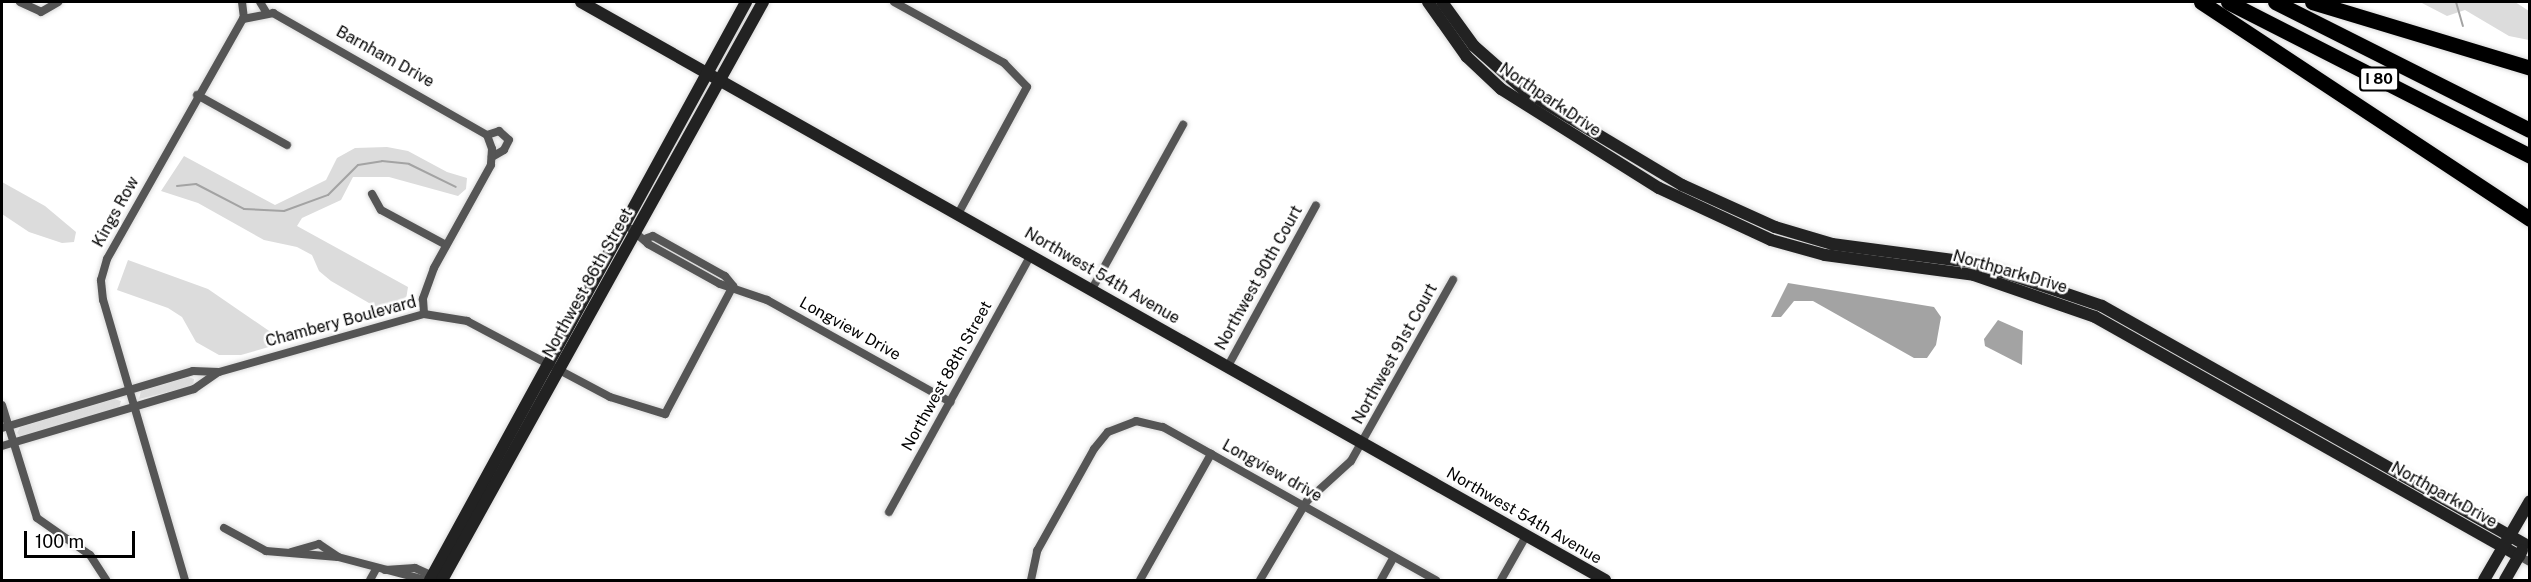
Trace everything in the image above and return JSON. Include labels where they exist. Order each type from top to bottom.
[{"type":"highway","points":[[2201,2],[2529,219]]},
{"type":"highway","name":"I 80","points":[[2228,2],[2529,156]]},
{"type":"highway","name":"I 80","points":[[2275,2],[2529,130]]},
{"type":"highway","points":[[2312,2],[2529,68]]},
{"type":"street","points":[[20,2],[41,12],[58,2]]},
{"type":"street","points":[[242,2],[244,18],[266,12],[260,2]]},
{"type":"street","name":"Northwest 54th Avenue","points":[[581,2],[1605,580]]},
{"type":"street","name":"Northwest 86th Street","points":[[434,579],[547,365],[746,2]]},
{"type":"street","name":"Northwest 86th Street","points":[[434,579],[558,371],[763,2]]},
{"type":"street","points":[[894,2],[1005,63],[1027,87],[958,214]]},
{"type":"street","name":"Northpark Drive","points":[[1428,2],[1467,57],[1518,102],[1631,173],[1825,255],[1974,275],[2086,313],[2510,535],[2527,549]]},
{"type":"street","name":"Northpark Drive","points":[[1442,2],[1474,46],[1525,91],[1682,185],[1773,233],[1997,269],[2102,306],[2163,340],[2503,546],[2527,549]]},
{"type":"street","name":"Barnham Drive","points":[[266,12],[280,17],[475,124],[487,135]]},
{"type":"street","name":"Kings Row","points":[[185,580],[103,300],[103,270],[197,95],[244,18]]},
{"type":"street","points":[[197,95],[286,145]]},
{"type":"street","points":[[1092,289],[1183,126]]},
{"type":"street","points":[[424,314],[426,289],[446,246],[492,157],[504,150],[508,140],[500,131],[487,135],[492,157]]},
{"type":"street","points":[[372,194],[381,210],[446,246]]},
{"type":"street","name":"Northwest 90th Court","points":[[1228,366],[1316,205]]},
{"type":"street","name":"Longview Drive","points":[[624,225],[647,238],[663,242],[725,276],[733,286],[767,300],[950,402]]},
{"type":"street","name":"Northwest 88th Street","points":[[889,512],[1031,255]]},
{"type":"street","name":"Northwest 91st Court","points":[[1260,580],[1303,506],[1344,470],[1363,443],[1453,280]]},
{"type":"street","name":"Chambery Boulevard","points":[[4,427],[193,371],[219,372],[424,314],[466,321],[610,397],[665,414],[733,286]]},
{"type":"street","points":[[2156,351],[2163,340]]},
{"type":"street","name":"Chambery Boulevard","points":[[2,446],[194,389],[219,372]]},
{"type":"street","points":[[2,405],[4,427],[13,443],[37,518],[90,555],[106,580]]},
{"type":"street","name":"Longview drive","points":[[1030,580],[1037,550],[1094,449],[1117,426],[1146,422],[1211,454],[1436,580]]},
{"type":"street","points":[[1140,580],[1211,454]]},
{"type":"street","points":[[2484,580],[2529,501]]},
{"type":"street","points":[[225,528],[266,551],[288,553],[311,544],[330,548],[338,557],[381,570],[415,568],[434,579]]},
{"type":"street","points":[[1501,580],[1526,536]]},
{"type":"street","points":[[2505,580],[2527,549]]},
{"type":"street","points":[[1381,580],[1394,557]]},
{"type":"street","points":[[370,580],[381,570]]},
{"type":"shaded area","points":[[2420,2],[2515,2],[2529,11],[2529,40],[2509,36],[2465,10],[2447,16]]},
{"type":"shaded area","points":[[387,147],[408,151],[447,172],[467,178],[466,189],[458,196],[389,177],[353,177],[341,200],[302,218],[297,226],[408,287],[404,312],[388,314],[331,281],[319,271],[312,255],[297,247],[264,240],[198,203],[161,191],[184,156],[275,205],[326,180],[337,158],[355,148]]},
{"type":"shaded area","points":[[2,182],[45,206],[76,232],[74,242],[62,243],[29,232],[2,214]]},
{"type":"shaded area","points":[[128,260],[208,289],[275,335],[279,344],[241,355],[219,355],[196,342],[182,317],[168,308],[117,290]]},
{"type":"shaded area","points":[[1788,283],[1934,307],[1941,317],[1936,345],[1927,358],[1914,358],[1813,301],[1794,301],[1781,317],[1771,317]]},
{"type":"shaded area","points":[[1998,320],[2023,331],[2022,365],[1985,346],[1984,339]]},
{"type":"shaded area","points":[[188,377],[194,379],[193,386],[139,399],[141,391]]},
{"type":"shaded area","points":[[114,399],[121,401],[119,408],[21,437],[17,433],[20,427]]},
{"type":"waterway","points":[[2456,2],[2463,26]]},
{"type":"waterway","points":[[177,186],[196,184],[244,209],[284,211],[328,195],[358,165],[382,161],[409,164],[456,187]]}]
